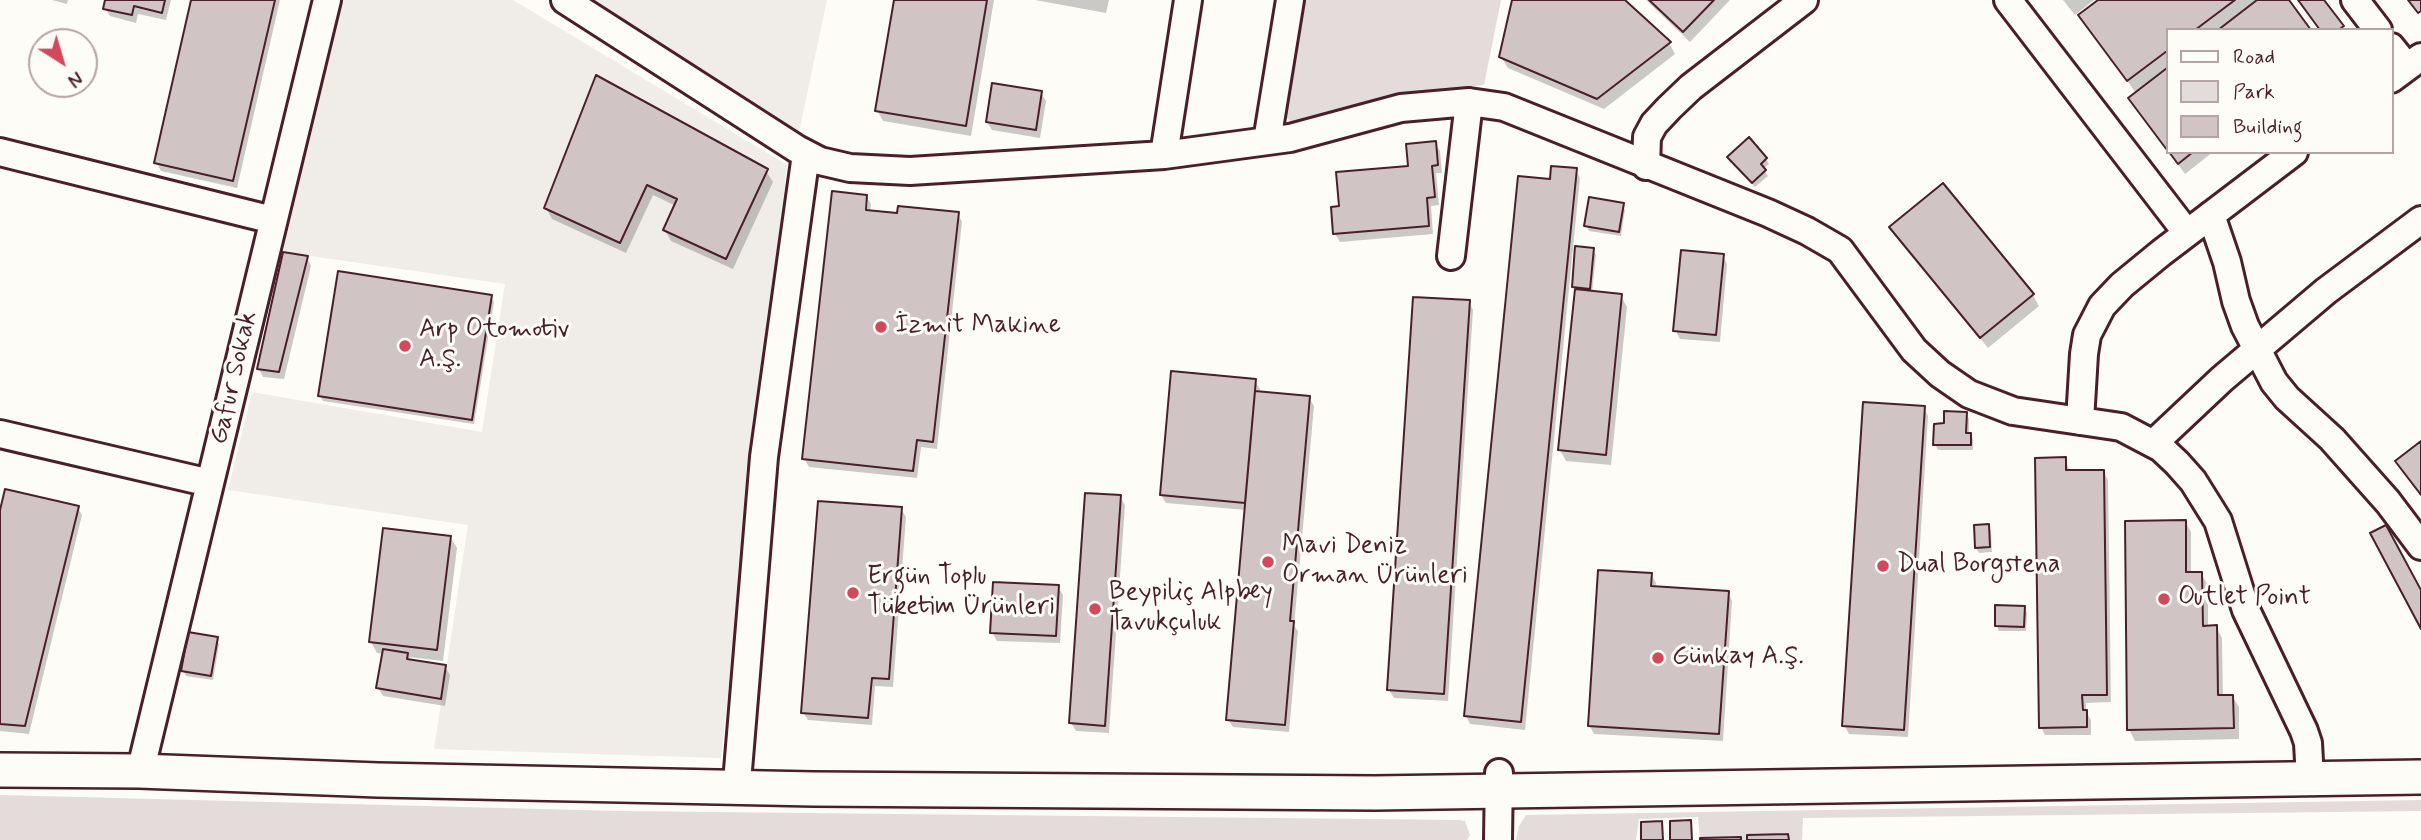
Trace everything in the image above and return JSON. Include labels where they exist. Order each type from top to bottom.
[{"type":"main road","points":[[0,755],[738,770],[1375,776],[1498,782],[2310,770],[2421,760]]},
{"type":"main road","points":[[0,770],[139,771],[378,780],[814,789],[1362,793],[1498,782]]},
{"type":"main road","points":[[2310,770],[2421,778]]},
{"type":"street","name":"Gafur Sokak","points":[[144,757],[327,0]]},
{"type":"street","points":[[565,0],[806,154],[820,161],[850,168],[910,171],[1164,155],[1290,138],[1401,108],[1469,102],[1504,107],[1768,213],[1840,250],[1914,350],[1940,374],[1969,394],[2013,411],[2121,427],[2154,443],[2169,455],[2193,481],[2218,521],[2246,610],[2304,731],[2310,770]]},
{"type":"street","points":[[1164,155],[1188,0]]},
{"type":"street","points":[[1267,141],[1290,0]]},
{"type":"street","points":[[1646,166],[1647,137],[1669,107],[1690,87],[1804,0]]},
{"type":"street","points":[[2008,0],[2187,233]]},
{"type":"street","points":[[2356,0],[2377,28]]},
{"type":"street","points":[[1451,256],[1469,102]]},
{"type":"street","points":[[0,152],[273,220]]},
{"type":"street","points":[[738,770],[764,457],[806,154]]},
{"type":"street","points":[[2080,421],[2087,335],[2102,306],[2122,285],[2291,154]]},
{"type":"street","points":[[2211,215],[2227,262],[2236,301],[2274,382],[2287,398],[2332,439],[2388,502],[2421,546]]},
{"type":"street","points":[[2154,443],[2326,290],[2421,220]]},
{"type":"street","points":[[0,434],[210,483]]},
{"type":"street","points":[[1498,782],[1498,840]]},
{"type":"shaded area","points":[[341,0],[513,0],[787,165],[721,758],[434,749],[468,525],[228,490],[252,392],[482,432],[505,284],[283,252]]},
{"type":"shaded area","points":[[589,0],[827,0],[799,132]]},
{"type":"green space","points":[[1300,0],[1501,0],[1484,85],[1403,94],[1303,124],[1292,123],[1285,116]]},
{"type":"green space","points":[[0,795],[618,811],[1459,820],[1465,821],[1470,835],[1467,840],[0,840]]},
{"type":"green space","points":[[2421,800],[2421,811],[1803,818],[1802,840],[1700,840],[1698,817],[1639,819],[1636,840],[1516,840],[1519,826],[1526,815]]},
{"type":"building","points":[[105,0],[165,0],[162,13],[134,6],[132,15],[103,9]]},
{"type":"building","points":[[191,0],[275,0],[233,181],[154,163]]},
{"type":"building","points":[[894,0],[987,0],[966,126],[875,111]]},
{"type":"building","points":[[1512,0],[1625,0],[1671,42],[1597,99],[1499,57]]},
{"type":"building","points":[[1649,0],[1714,0],[1683,32]]},
{"type":"building","points":[[2098,0],[2235,0],[2198,28],[2166,28],[2166,52],[2127,81],[2078,15]]},
{"type":"building","points":[[2257,0],[2289,0],[2310,28],[2221,28]]},
{"type":"building","points":[[2298,0],[2324,0],[2344,26],[2319,28]]},
{"type":"building","points":[[2408,0],[2421,0],[2421,11],[2418,13]]},
{"type":"building","points":[[2166,69],[2166,149],[2128,98]]},
{"type":"building","points":[[596,75],[768,169],[726,259],[663,230],[677,199],[647,185],[620,243],[544,208]]},
{"type":"building","points":[[992,83],[1042,91],[1036,130],[986,122]]},
{"type":"building","points":[[1749,137],[1767,158],[1761,164],[1766,170],[1752,183],[1727,157]]},
{"type":"building","points":[[1436,141],[1438,165],[1432,166],[1435,197],[1427,198],[1429,226],[1333,234],[1331,207],[1339,206],[1336,172],[1408,166],[1406,144]]},
{"type":"building","points":[[2170,154],[2190,154],[2178,164]]},
{"type":"building","points":[[1551,166],[1577,168],[1521,722],[1464,716],[1518,176],[1550,179]]},
{"type":"building","points":[[1943,183],[2034,294],[1980,338],[1889,227]]},
{"type":"building","name":"İzmit Makine","points":[[832,191],[867,195],[866,210],[897,213],[898,206],[959,212],[933,442],[917,440],[913,471],[802,459]]},
{"type":"building","points":[[1589,197],[1624,203],[1619,232],[1584,226]]},
{"type":"building","points":[[1575,246],[1594,248],[1590,289],[1572,287]]},
{"type":"building","points":[[1681,250],[1724,254],[1716,335],[1673,331]]},
{"type":"building","points":[[283,252],[308,256],[279,372],[257,369]]},
{"type":"building","name":"Arp Otomotiv A.Ş.","points":[[338,271],[492,295],[472,420],[318,396]]},
{"type":"building","points":[[1575,289],[1622,294],[1606,455],[1558,450]]},
{"type":"building","points":[[1413,297],[1470,300],[1444,694],[1387,690]]},
{"type":"building","points":[[1171,371],[1256,379],[1245,503],[1160,495]]},
{"type":"building","name":"Mavi Deniz Orman Ürünleri","points":[[1255,391],[1310,396],[1290,621],[1294,621],[1285,725],[1226,720]]},
{"type":"building","name":"Dual Borgstena","points":[[1863,402],[1925,406],[1904,730],[1842,726]]},
{"type":"building","points":[[1944,411],[1967,412],[1966,433],[1971,433],[1971,445],[1933,445],[1934,424],[1944,423]]},
{"type":"building","points":[[2421,441],[2421,495],[2395,461]]},
{"type":"building","points":[[2066,457],[2066,470],[2104,470],[2107,695],[2082,695],[2083,710],[2087,710],[2087,727],[2039,728],[2035,458]]},
{"type":"building","points":[[5,489],[79,506],[25,726],[0,724],[0,510]]},
{"type":"building","name":"Beypiliç Alpbey Tavukçuluk","points":[[1085,493],[1121,495],[1105,726],[1069,723]]},
{"type":"building","name":"Ergün Toplu Tüketim Ürünleri","points":[[818,501],[902,507],[889,679],[872,678],[868,718],[801,713]]},
{"type":"building","name":"Outlet Point","points":[[2186,520],[2186,572],[2202,572],[2203,626],[2217,625],[2218,695],[2233,695],[2234,728],[2127,730],[2125,521]]},
{"type":"building","points":[[1989,524],[1990,547],[1975,548],[1974,525]]},
{"type":"building","points":[[2386,525],[2421,590],[2421,629],[2370,533]]},
{"type":"building","points":[[383,528],[451,536],[437,650],[369,642]]},
{"type":"building","name":"Günkay A.Ş.","points":[[1598,570],[1652,573],[1651,586],[1729,591],[1719,734],[1588,726]]},
{"type":"building","points":[[993,582],[1059,585],[1056,636],[990,633]]},
{"type":"building","points":[[1995,605],[2025,606],[2024,627],[1995,626]]},
{"type":"building","points":[[188,632],[218,637],[211,676],[181,671]]},
{"type":"building","points":[[383,649],[408,653],[407,659],[446,665],[441,699],[376,688]]},
{"type":"building","points":[[1691,820],[1692,840],[1670,840],[1670,821]]},
{"type":"building","points":[[1662,821],[1663,840],[1641,840],[1641,822]]},
{"type":"building","points":[[1788,834],[1789,840],[1747,840],[1747,835]]},
{"type":"building","points":[[1741,837],[1741,840],[1700,840],[1700,838]]},
{"type":"place","name":"İzmit Makine","points":[[881,327]]},
{"type":"place","name":"Arp Otomotiv A.Ş.","points":[[405,346]]},
{"type":"place","name":"Mavi Deniz Orman Ürünleri","points":[[1268,562]]},
{"type":"place","name":"Dual Borgstena","points":[[1883,566]]},
{"type":"place","name":"Ergün Toplu Tüketim Ürünleri","points":[[853,593]]},
{"type":"place","name":"Outlet Point","points":[[2164,599]]},
{"type":"place","name":"Beypiliç Alpbey Tavukçuluk","points":[[1095,609]]},
{"type":"place","name":"Günkay A.Ş.","points":[[1658,658]]}]
